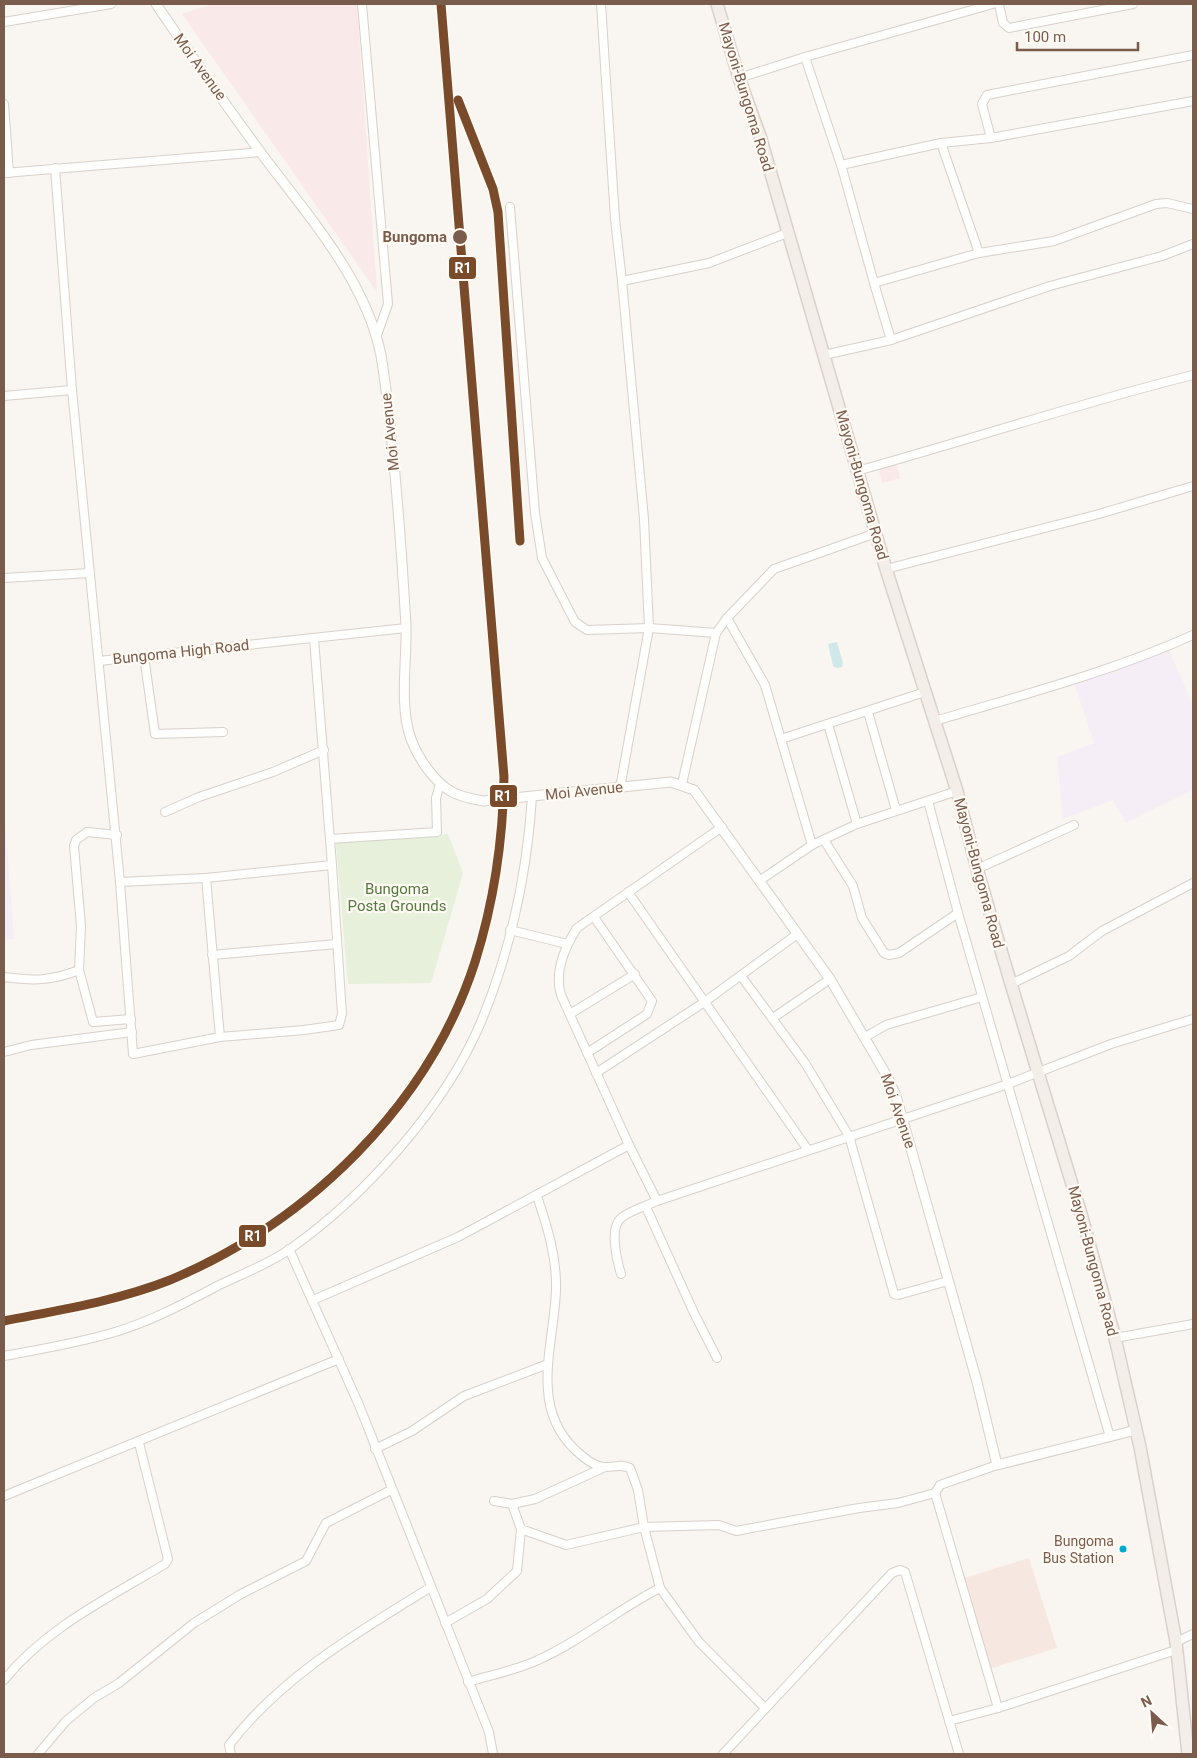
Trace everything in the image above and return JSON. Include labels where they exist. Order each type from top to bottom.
[{"type":"main road","name":"Mayoni-Bungoma Road","points":[[717,4],[739,78],[760,136],[886,569],[957,791],[1010,984],[1082,1217],[1136,1430],[1176,1646],[1188,1754]]},
{"type":"street","points":[[4,22],[111,4]]},
{"type":"street","name":"Moi Avenue","points":[[156,4],[337,258],[360,296],[377,335],[383,366],[392,439],[406,628],[406,719],[411,738],[418,752],[440,784],[453,793],[482,801],[671,782],[682,784],[694,790],[702,799],[796,935],[830,979],[887,1076],[902,1118],[948,1280],[997,1465]]},
{"type":"street","points":[[362,4],[388,304],[377,335]]},
{"type":"street","points":[[601,4],[614,219],[622,281],[644,519],[649,628],[620,788]]},
{"type":"street","points":[[739,78],[805,57],[993,4]]},
{"type":"street","points":[[999,4],[1003,22],[1009,28],[1134,4]]},
{"type":"street","points":[[991,138],[982,104],[987,95],[1193,56]]},
{"type":"street","points":[[805,57],[841,165],[892,340]]},
{"type":"street","points":[[841,165],[941,143],[991,138],[1193,101]]},
{"type":"street","points":[[4,104],[6,173],[261,152]]},
{"type":"street","points":[[941,143],[979,253]]},
{"type":"street","name":"Bungoma High Road","points":[[55,168],[72,390],[99,661],[406,628]]},
{"type":"street","points":[[874,283],[979,253],[1054,241],[1156,204],[1167,203],[1193,209]]},
{"type":"street","points":[[510,207],[535,513],[542,558],[575,622],[580,627],[594,630],[649,628],[716,633]]},
{"type":"street","points":[[622,281],[709,263],[787,233]]},
{"type":"street","points":[[824,355],[892,340],[1050,286],[1162,256],[1193,244]]},
{"type":"street","points":[[857,471],[986,435],[1104,397],[1193,374]]},
{"type":"street","points":[[4,396],[72,390]]},
{"type":"street","points":[[886,569],[1099,514],[1193,486]]},
{"type":"street","points":[[682,784],[716,633],[727,618],[774,569],[876,533]]},
{"type":"street","points":[[4,578],[90,573]]},
{"type":"street","points":[[727,618],[762,678],[812,845]]},
{"type":"street","points":[[935,721],[1075,679],[1164,648],[1193,635]]},
{"type":"street","points":[[99,661],[117,835],[133,1054],[220,1036],[304,1030],[339,1025],[342,1014],[324,750],[314,639]]},
{"type":"street","points":[[144,656],[155,734],[223,732]]},
{"type":"street","points":[[781,739],[925,692]]},
{"type":"street","points":[[868,712],[896,810]]},
{"type":"street","points":[[828,724],[857,824]]},
{"type":"street","points":[[165,812],[199,797],[273,772],[324,750]]},
{"type":"street","points":[[330,839],[437,832],[436,798],[440,784]]},
{"type":"street","points":[[759,881],[812,845],[857,824],[957,791]]},
{"type":"street","points":[[4,1356],[115,1332],[162,1315],[289,1250],[370,1181],[398,1151],[432,1105],[460,1063],[480,1024],[493,990],[510,930],[529,840],[532,797]]},
{"type":"street","points":[[928,801],[982,997],[1110,1437]]},
{"type":"street","points":[[977,869],[1074,824]]},
{"type":"street","points":[[657,1200],[629,1145],[561,995],[558,977],[567,944],[578,928],[722,827]]},
{"type":"street","points":[[117,835],[87,832],[76,840],[74,846],[81,926],[79,970],[93,1022],[131,1019]]},
{"type":"street","points":[[824,840],[853,886],[862,918],[884,953],[889,955],[899,953],[958,913]]},
{"type":"street","points":[[120,882],[206,878],[332,865]]},
{"type":"street","points":[[206,878],[220,1036]]},
{"type":"street","points":[[1010,984],[1069,956],[1102,931],[1193,884]]},
{"type":"street","points":[[628,892],[703,1002],[734,1041],[808,1150]]},
{"type":"street","points":[[587,1053],[647,1014],[652,1002],[635,974],[594,917]]},
{"type":"street","points":[[510,930],[567,944]]},
{"type":"street","points":[[596,1072],[741,976],[796,935]]},
{"type":"street","points":[[212,955],[337,944]]},
{"type":"street","points":[[4,977],[41,981],[58,978],[79,970]]},
{"type":"street","points":[[570,1014],[635,974]]},
{"type":"street","points":[[741,976],[814,1077],[849,1136],[894,1294],[898,1295],[948,1280]]},
{"type":"street","points":[[773,1018],[830,979]]},
{"type":"street","points":[[865,1037],[886,1025],[982,997]]},
{"type":"street","points":[[621,1274],[614,1250],[616,1224],[625,1215],[646,1207],[657,1200],[1008,1084],[1110,1044],[1193,1019]]},
{"type":"street","points":[[4,1052],[31,1045],[132,1032]]},
{"type":"street","points":[[313,1300],[458,1237],[629,1145]]},
{"type":"street","points":[[537,1196],[550,1232],[556,1288],[548,1364],[549,1406],[553,1421],[580,1454],[598,1466],[624,1465],[630,1468],[638,1490],[644,1527],[660,1588],[699,1642],[765,1708]]},
{"type":"street","points":[[646,1207],[717,1358]]},
{"type":"street","points":[[289,1250],[339,1359],[390,1490],[489,1732],[493,1754]]},
{"type":"street","points":[[1114,1338],[1193,1324]]},
{"type":"street","points":[[4,1496],[339,1359]]},
{"type":"street","points":[[375,1449],[412,1431],[464,1396],[548,1364]]},
{"type":"street","points":[[522,1529],[566,1545],[644,1527],[719,1525],[736,1531],[824,1514],[898,1503],[935,1493],[940,1485],[997,1465],[1136,1430]]},
{"type":"street","points":[[4,1680],[19,1661],[38,1643],[165,1564],[168,1559],[139,1442]]},
{"type":"street","points":[[494,1501],[512,1504],[535,1499],[605,1467]]},
{"type":"street","points":[[38,1754],[66,1721],[194,1623],[241,1594],[306,1561],[326,1524],[390,1490]]},
{"type":"street","points":[[935,1493],[998,1708]]},
{"type":"street","points":[[445,1623],[488,1599],[517,1571],[522,1529],[512,1504]]},
{"type":"street","points":[[726,1753],[765,1708],[892,1573],[900,1570],[904,1572],[959,1754]]},
{"type":"street","points":[[231,1754],[229,1745],[239,1732],[287,1683],[337,1646],[431,1587]]},
{"type":"street","points":[[468,1682],[536,1661],[567,1645],[636,1600],[660,1588]]},
{"type":"street","points":[[949,1721],[998,1708],[1176,1646],[1193,1634]]},
{"type":"shaded area","points":[[212,4],[357,4],[377,292],[182,14]]},
{"type":"shaded area","points":[[896,463],[900,478],[882,483],[878,467]]},
{"type":"shaded area","points":[[1168,649],[1193,704],[1193,790],[1126,823],[1113,800],[1063,819],[1057,757],[1094,743],[1074,682]]},
{"type":"shaded area","points":[[4,808],[14,939],[4,940]]},
{"type":"shaded area","points":[[1029,1558],[1057,1648],[989,1669],[961,1579]]},
{"type":"green space","name":"Bungoma Posta Grounds","points":[[448,834],[463,873],[431,983],[348,984],[336,843]]},
{"type":"water","points":[[837,642],[843,663],[842,667],[837,668],[833,666],[828,644]]},
{"type":"transit line","name":"R1","points":[[4,1321],[109,1299],[170,1280],[221,1256],[269,1226],[315,1192],[357,1153],[394,1110],[427,1064],[454,1014],[475,962],[482,939],[496,870],[502,824],[504,777],[441,4]]},
{"type":"transit line","name":"R1","points":[[458,100],[493,189],[498,212],[520,541]]},
{"type":"place","name":"Bungoma","points":[[460,237]]},
{"type":"place","name":"Bungoma Bus Station","points":[[1123,1549]]}]
